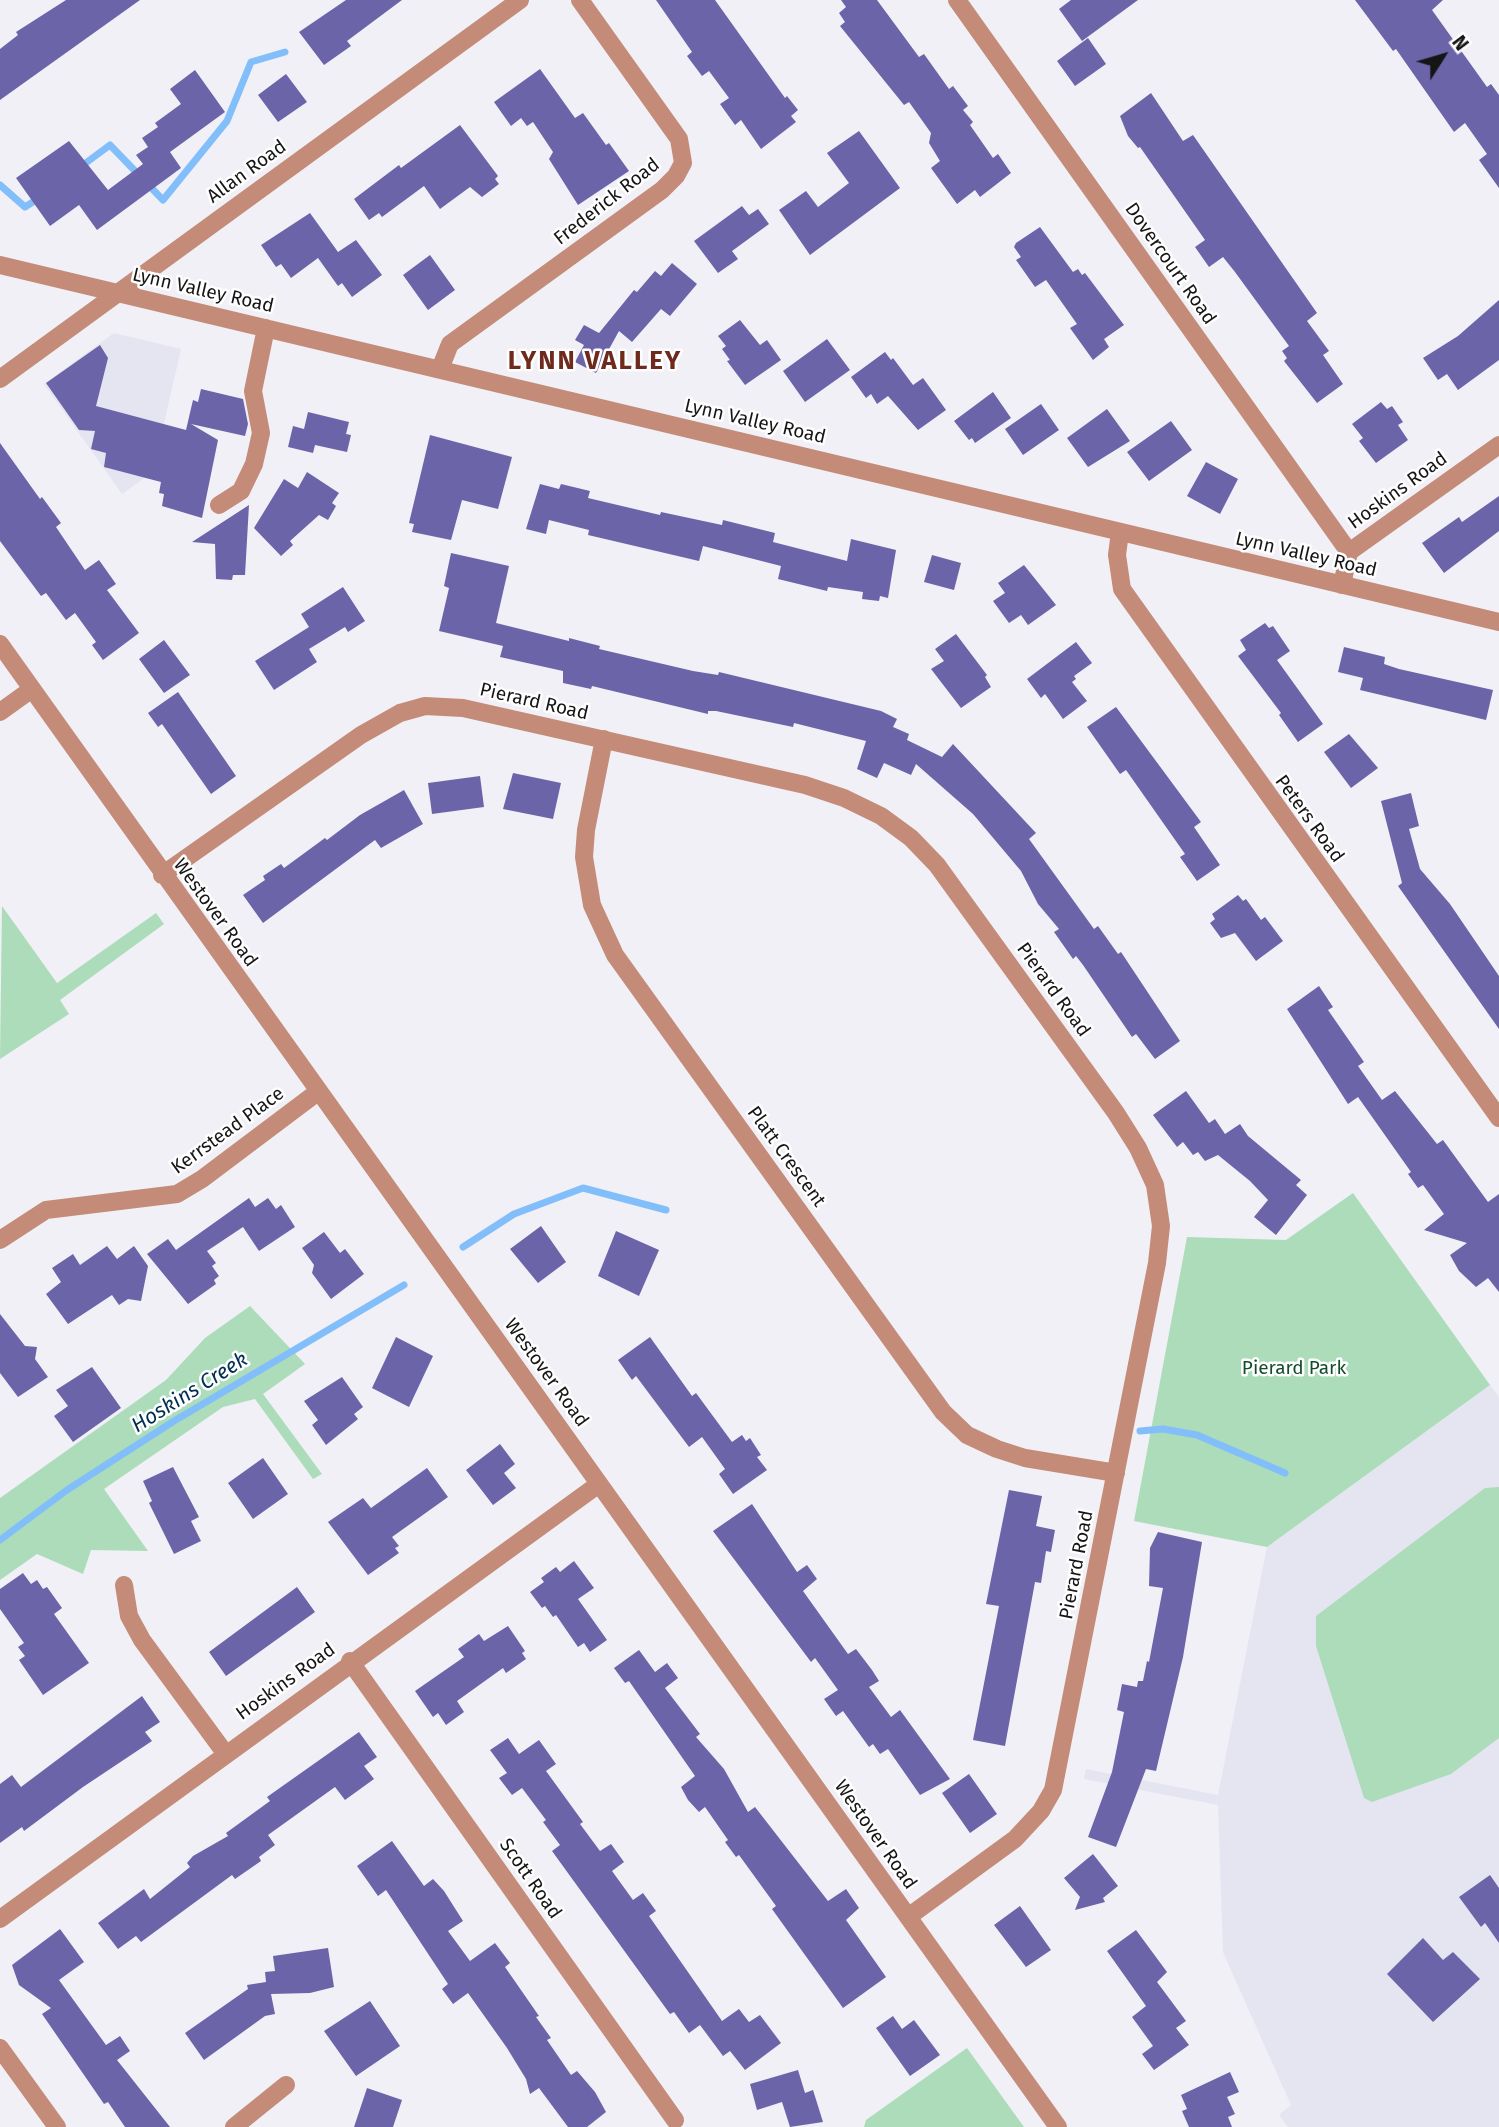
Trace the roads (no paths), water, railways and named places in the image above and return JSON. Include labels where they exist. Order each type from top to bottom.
[{"type":"street","name":"Allan Road","points":[[0,379],[520,0]]},
{"type":"street","name":"Frederick Road","points":[[440,369],[450,344],[662,190],[676,176],[683,163],[679,139],[580,0]]},
{"type":"street","name":"Dovercourt Road","points":[[957,0],[1349,552]]},
{"type":"street","name":"Lynn Valley Road","points":[[0,265],[1499,622]]},
{"type":"street","points":[[219,505],[241,491],[254,464],[261,433],[253,391],[266,328]]},
{"type":"street","name":"Hoskins Road","points":[[1342,585],[1349,552],[1499,445]]},
{"type":"street","name":"Peters Road","points":[[1120,532],[1117,555],[1122,589],[1499,1118]]},
{"type":"street","name":"Westover Road","points":[[0,644],[162,875],[1058,2127]]},
{"type":"street","points":[[0,712],[32,689]]},
{"type":"street","name":"Pierard Road","points":[[162,875],[361,735],[400,713],[445,705],[805,785],[844,798],[881,816],[911,838],[937,864],[1116,1113],[1138,1148],[1155,1185],[1161,1226],[1157,1264],[1053,1790],[1041,1811],[1015,1839],[908,1917]]},
{"type":"street","name":"Platt Crescent","points":[[604,739],[586,830],[584,857],[592,905],[615,955],[943,1412],[967,1434],[997,1449],[1025,1458],[1116,1473]]},
{"type":"street","name":"Kerrstead Place","points":[[0,1240],[46,1210],[177,1194],[202,1179],[318,1091]]},
{"type":"street","name":"Hoskins Road","points":[[0,1919],[351,1661],[599,1484]]},
{"type":"street","points":[[124,1585],[129,1616],[142,1640],[225,1753]]},
{"type":"street","name":"Scott Road","points":[[351,1661],[676,2120]]},
{"type":"street","points":[[0,2048],[57,2127]]},
{"type":"street","points":[[234,2127],[286,2085]]},
{"type":"waterway","points":[[79,168],[110,145],[163,200],[227,121],[251,62],[285,52]]},
{"type":"waterway","points":[[0,185],[25,207],[39,198]]},
{"type":"waterway","name":"Hoskins Creek","points":[[463,1247],[514,1214],[583,1188],[666,1210]]},
{"type":"waterway","name":"Hoskins Creek","points":[[0,1540],[67,1490],[174,1421],[404,1285]]},
{"type":"waterway","points":[[1140,1431],[1163,1429],[1197,1435],[1285,1473]]},
{"type":"district","name":"LYNN VALLEY","points":[[595,362]]},
{"type":"park label","name":"Pierard Park","points":[[1294,1369]]}]
